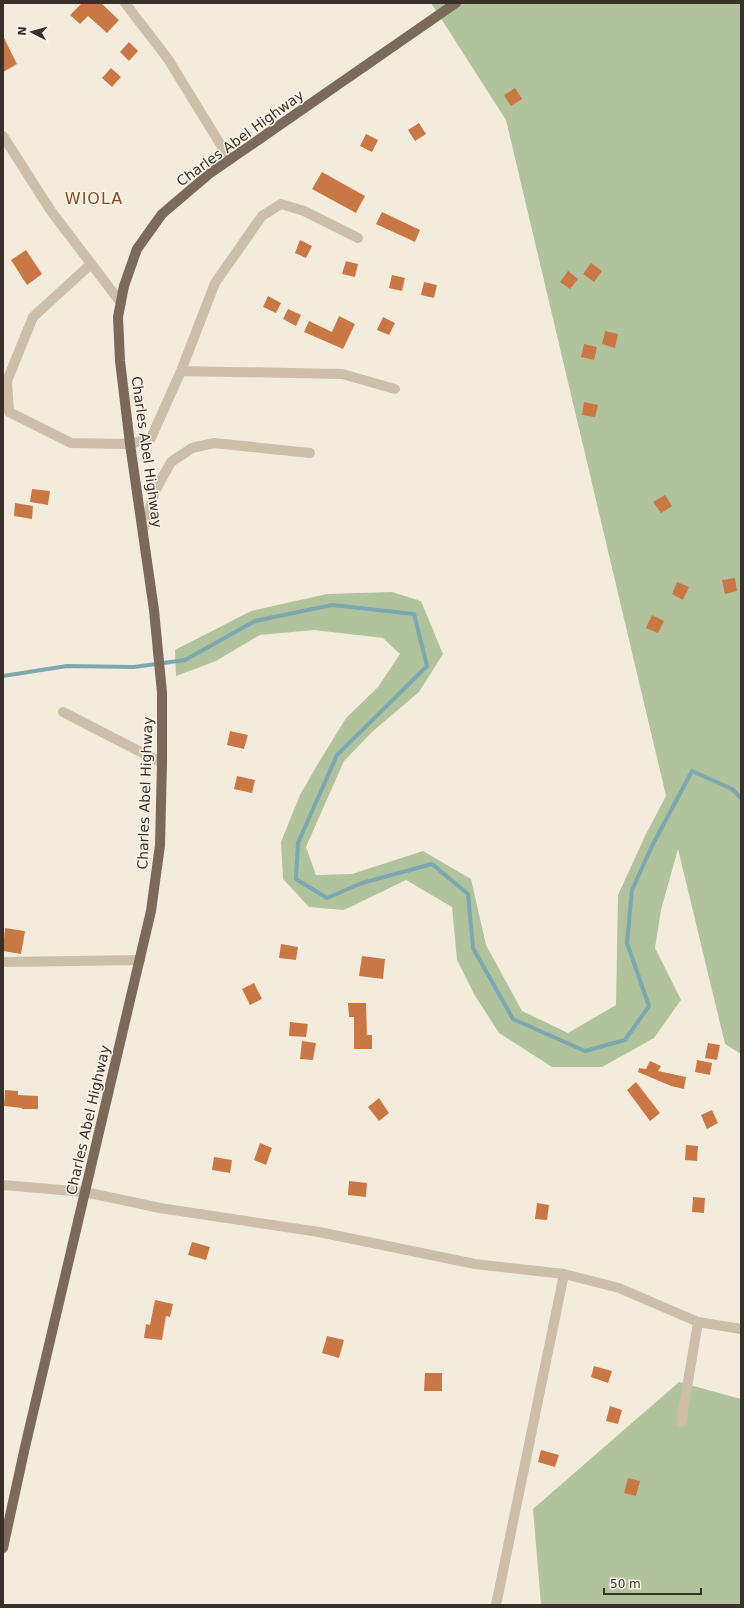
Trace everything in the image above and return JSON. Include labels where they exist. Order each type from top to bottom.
[{"type":"main road","name":"Charles Abel Highway","points":[[3,1548],[24,1447],[152,911],[160,845],[162,694],[154,610],[130,444],[120,361],[118,317],[124,286],[137,249],[162,214],[209,174],[456,3]]},
{"type":"street","points":[[125,3],[168,59],[230,160]]},
{"type":"street","points":[[3,136],[51,211],[121,304]]},
{"type":"street","points":[[91,264],[33,316],[7,381],[9,412],[71,443],[130,444],[151,438],[181,371],[215,283],[262,216],[281,204],[304,211],[358,238]]},
{"type":"street","points":[[181,371],[342,374],[395,390]]},
{"type":"street","points":[[143,531],[155,491],[171,462],[192,448],[214,443],[310,453]]},
{"type":"street","points":[[63,712],[162,764]]},
{"type":"street","points":[[5,962],[140,960]]},
{"type":"street","points":[[3,1185],[85,1192],[160,1208],[319,1232],[475,1264],[564,1274],[619,1288],[698,1322],[741,1329]]},
{"type":"street","points":[[496,1605],[564,1274]]},
{"type":"street","points":[[681,1423],[698,1322]]},
{"type":"green space","points":[[431,3],[741,3],[741,1054],[725,1044],[678,849],[661,910],[655,948],[681,1000],[654,1038],[602,1067],[552,1067],[499,1033],[474,994],[457,960],[452,907],[406,880],[344,910],[309,907],[283,879],[281,842],[300,795],[346,718],[378,687],[400,654],[383,638],[314,630],[260,635],[216,661],[176,676],[175,650],[251,611],[327,594],[392,592],[421,601],[443,654],[419,692],[372,732],[344,761],[306,847],[316,875],[352,874],[423,851],[471,879],[486,945],[522,1011],[568,1033],[616,1005],[618,895],[646,834],[666,796],[506,120]]},
{"type":"green space","points":[[679,1382],[741,1399],[741,1605],[541,1605],[533,1509]]},
{"type":"building","points":[[82,3],[101,3],[119,20],[107,33],[88,16],[80,24],[70,15]]},
{"type":"building","points":[[3,36],[17,64],[3,72]]},
{"type":"building","points":[[129,42],[138,51],[129,61],[120,52]]},
{"type":"building","points":[[111,68],[121,77],[112,87],[102,78]]},
{"type":"building","points":[[515,88],[522,99],[511,106],[504,95]]},
{"type":"building","points":[[419,123],[426,134],[415,141],[408,130]]},
{"type":"building","points":[[366,134],[378,140],[372,152],[360,146]]},
{"type":"building","points":[[322,172],[365,196],[356,213],[312,189]]},
{"type":"building","points":[[382,212],[420,230],[415,242],[376,224]]},
{"type":"building","points":[[300,240],[312,246],[306,258],[295,253]]},
{"type":"building","points":[[26,250],[42,274],[27,285],[11,260]]},
{"type":"building","points":[[346,261],[358,264],[355,277],[342,274]]},
{"type":"building","points":[[591,263],[602,271],[594,282],[583,274]]},
{"type":"building","points":[[568,271],[578,279],[570,289],[560,282]]},
{"type":"building","points":[[392,275],[405,278],[402,291],[389,288]]},
{"type":"building","points":[[424,282],[437,285],[434,298],[421,295]]},
{"type":"building","points":[[268,296],[281,303],[276,313],[263,307]]},
{"type":"building","points":[[288,309],[301,315],[296,326],[283,319]]},
{"type":"building","points":[[339,316],[355,324],[343,349],[304,332],[309,321],[332,332]]},
{"type":"building","points":[[383,317],[395,323],[389,335],[377,330]]},
{"type":"building","points":[[605,331],[618,334],[615,348],[602,344]]},
{"type":"building","points":[[584,344],[597,347],[594,360],[581,357]]},
{"type":"building","points":[[584,402],[598,405],[595,417],[582,415]]},
{"type":"building","points":[[32,489],[50,491],[48,505],[30,502]]},
{"type":"building","points":[[665,495],[672,506],[661,513],[653,502]]},
{"type":"building","points":[[15,503],[33,506],[32,519],[14,516]]},
{"type":"building","points":[[735,578],[737,591],[725,594],[722,580]]},
{"type":"building","points":[[677,582],[689,587],[683,600],[672,594]]},
{"type":"building","points":[[652,615],[664,621],[658,633],[646,628]]},
{"type":"building","points":[[230,731],[248,735],[244,749],[227,745]]},
{"type":"building","points":[[237,776],[255,780],[252,793],[234,789]]},
{"type":"building","points":[[5,928],[25,931],[21,954],[3,951]]},
{"type":"building","points":[[281,944],[298,947],[296,960],[279,958]]},
{"type":"building","points":[[362,956],[385,959],[383,979],[359,976]]},
{"type":"building","points":[[254,983],[262,999],[250,1005],[242,989]]},
{"type":"building","points":[[348,1003],[366,1003],[367,1035],[372,1035],[372,1049],[354,1049],[354,1017],[349,1017]]},
{"type":"building","points":[[290,1022],[308,1024],[306,1037],[289,1036]]},
{"type":"building","points":[[302,1041],[316,1043],[313,1060],[300,1059]]},
{"type":"building","points":[[708,1043],[720,1045],[717,1060],[705,1058]]},
{"type":"building","points":[[697,1060],[712,1063],[710,1075],[695,1072]]},
{"type":"building","points":[[650,1061],[661,1066],[658,1071],[686,1077],[684,1089],[671,1086],[638,1072],[639,1068],[646,1069]]},
{"type":"building","points":[[636,1082],[660,1113],[650,1121],[627,1090]]},
{"type":"building","points":[[5,1090],[18,1091],[18,1095],[38,1096],[38,1109],[22,1109],[4,1106]]},
{"type":"building","points":[[379,1098],[389,1113],[379,1121],[368,1107]]},
{"type":"building","points":[[712,1110],[718,1123],[707,1129],[701,1115]]},
{"type":"building","points":[[260,1143],[272,1148],[266,1165],[254,1160]]},
{"type":"building","points":[[686,1145],[698,1146],[697,1161],[685,1160]]},
{"type":"building","points":[[214,1157],[232,1160],[230,1173],[212,1170]]},
{"type":"building","points":[[349,1181],[367,1183],[366,1197],[348,1195]]},
{"type":"building","points":[[693,1197],[705,1198],[704,1213],[692,1212]]},
{"type":"building","points":[[537,1203],[549,1205],[547,1220],[535,1219]]},
{"type":"building","points":[[192,1242],[210,1247],[206,1260],[188,1255]]},
{"type":"building","points":[[155,1300],[173,1304],[170,1317],[166,1316],[162,1340],[144,1338],[146,1324],[150,1325]]},
{"type":"building","points":[[327,1336],[344,1340],[339,1358],[322,1353]]},
{"type":"building","points":[[594,1366],[612,1371],[608,1383],[591,1377]]},
{"type":"building","points":[[425,1373],[442,1373],[442,1391],[424,1391]]},
{"type":"building","points":[[610,1406],[622,1410],[618,1424],[606,1421]]},
{"type":"building","points":[[541,1450],[559,1455],[555,1467],[538,1462]]},
{"type":"building","points":[[628,1478],[640,1481],[636,1496],[624,1493]]},
{"type":"waterway","points":[[3,676],[67,666],[134,667],[185,660],[255,621],[332,605],[414,614],[427,666],[337,755],[298,843],[296,879],[327,898],[362,883],[432,864],[468,894],[473,948],[513,1019],[585,1051],[625,1040],[649,1006],[627,943],[632,890],[652,846],[692,771],[732,789],[741,798]]},
{"type":"district","name":"WIOLA","points":[[94,198]]}]
